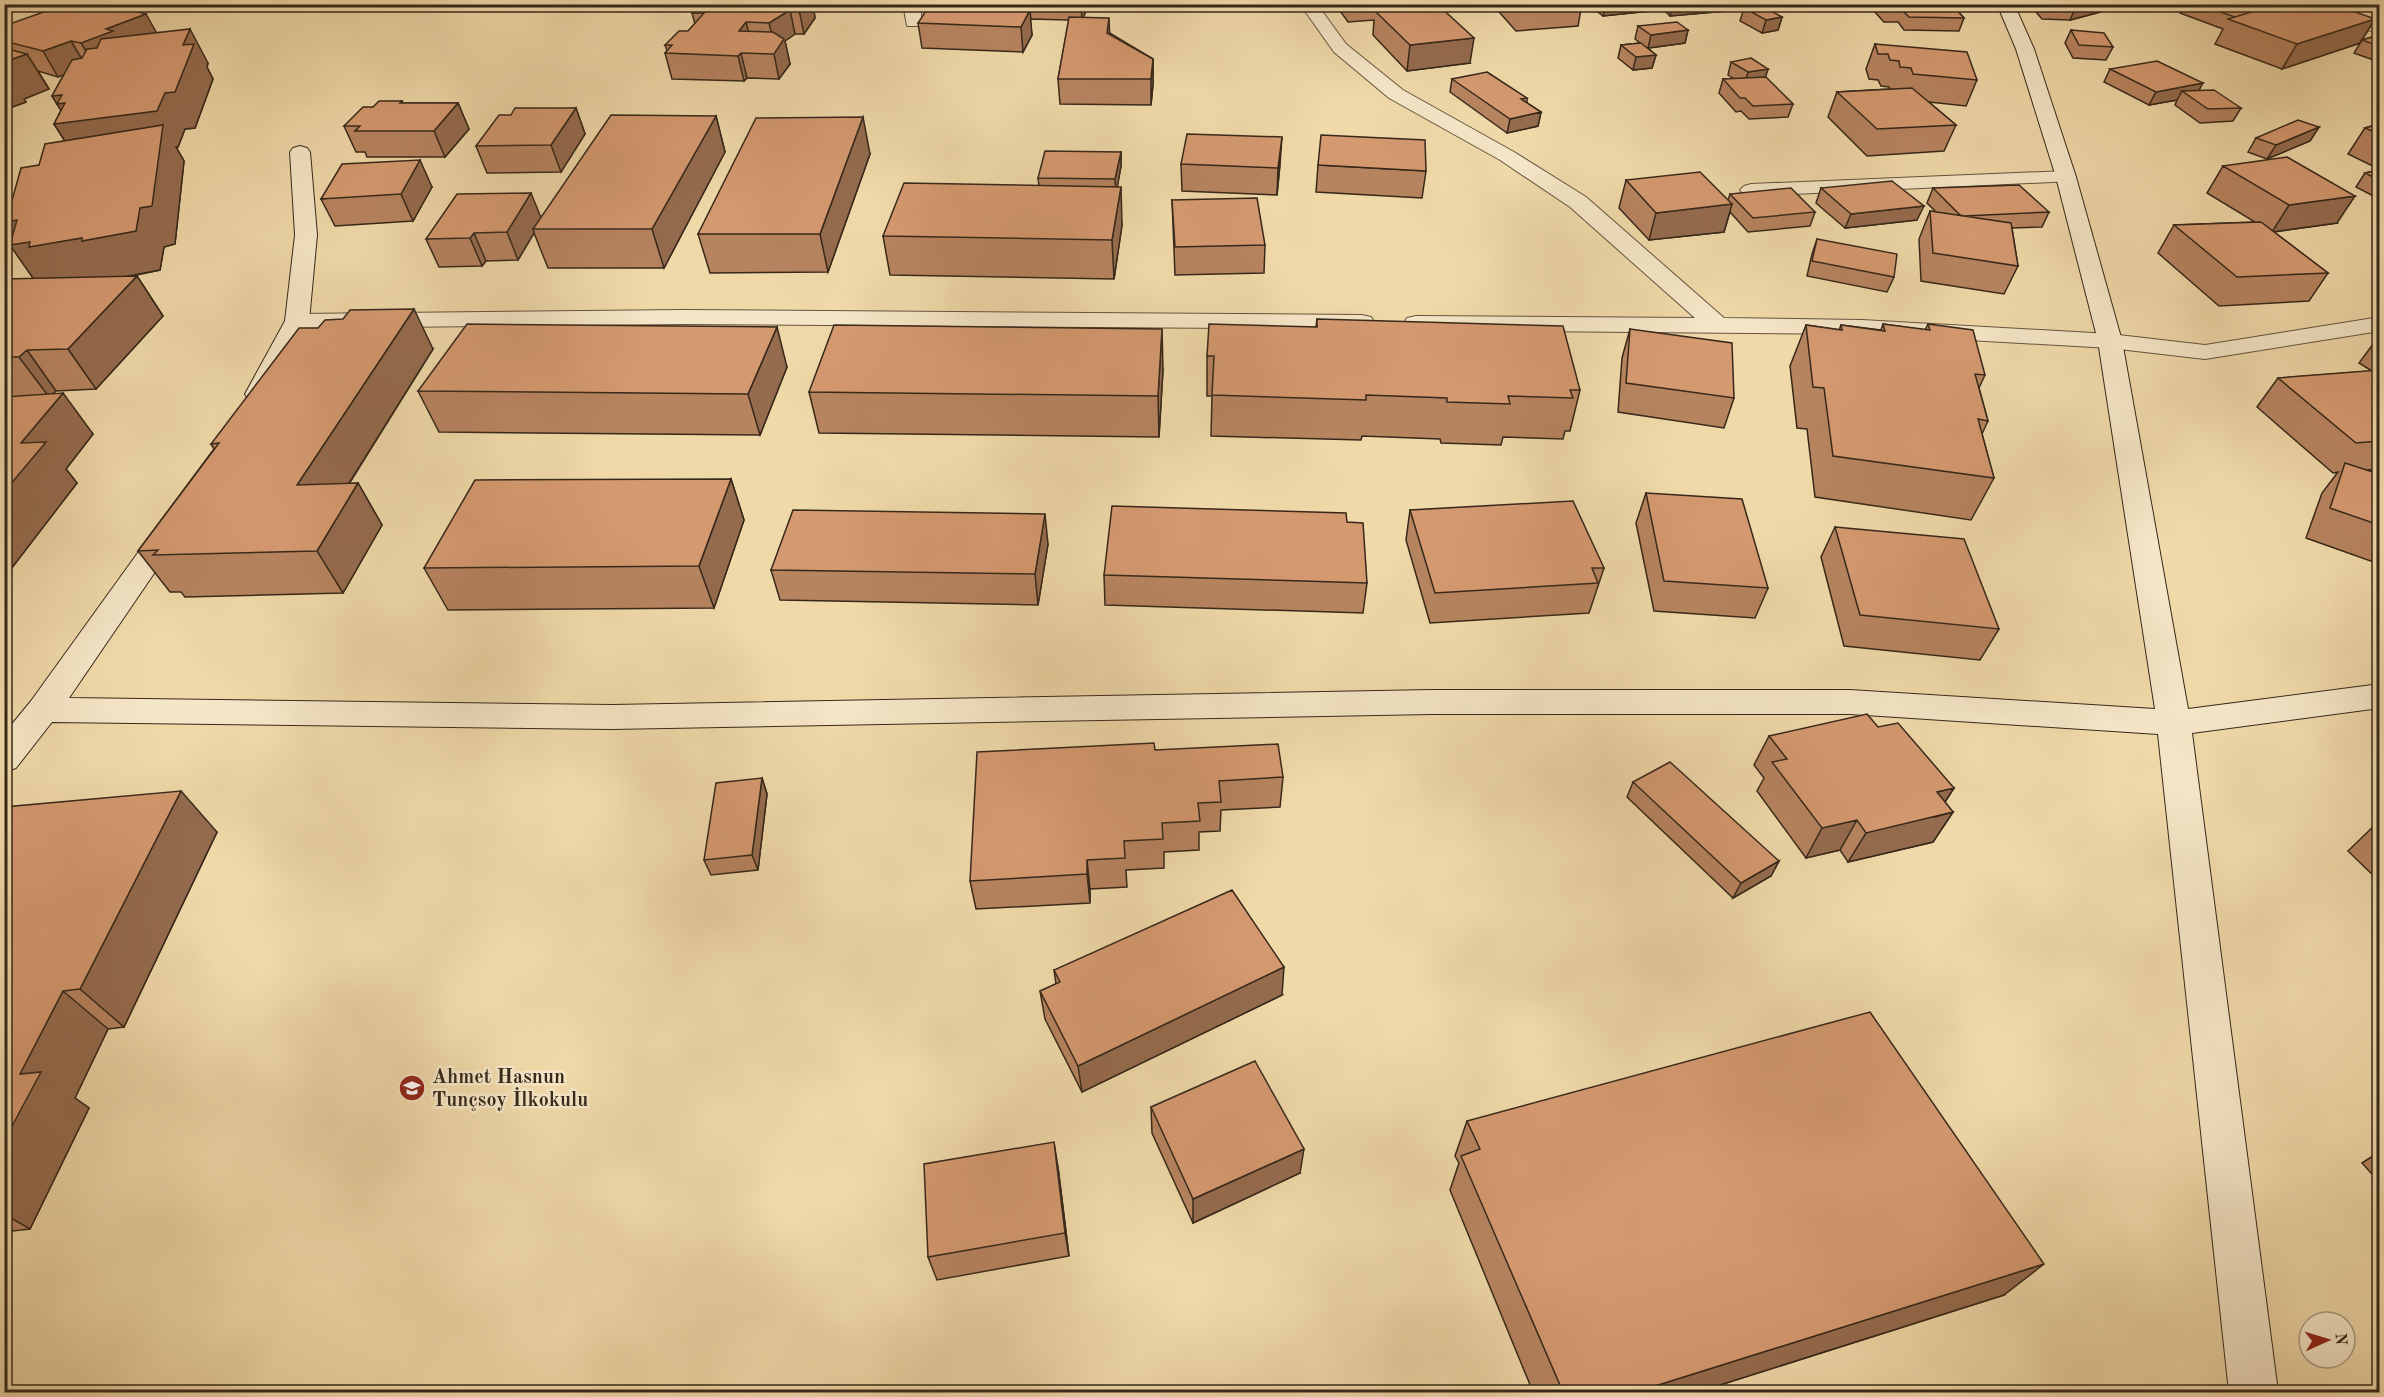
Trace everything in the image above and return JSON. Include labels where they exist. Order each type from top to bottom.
[{"type":"street","points":[[1308,4],[1340,48],[1396,94],[1507,156],[1578,202],[1718,325]]},
{"type":"street","points":[[2005,4],[2025,49],[2066,177],[2110,341],[2174,723],[2254,1392]]},
{"type":"street","points":[[2277,4],[2379,28]]},
{"type":"street","points":[[247,413],[297,321],[306,235],[300,152]]},
{"type":"street","points":[[1750,190],[2066,177]]},
{"type":"street","points":[[297,321],[682,317],[1862,327],[2110,341],[2205,352],[2379,324]]},
{"type":"street","points":[[4,759],[43,710],[190,501]]},
{"type":"street","points":[[43,710],[612,717],[1431,702],[1850,702],[2174,723],[2379,696]]},
{"type":"building","points":[[66,4],[107,4],[146,14],[106,29],[113,31],[81,43],[71,41],[43,51],[4,41],[4,26]]},
{"type":"building","points":[[699,4],[803,4],[799,10],[790,10],[769,23],[746,22],[739,31],[773,32],[784,39],[774,54],[741,53],[738,56],[665,53],[672,45],[665,45],[679,31],[688,31],[704,13],[692,13]]},
{"type":"building","points":[[1345,4],[1395,4],[1396,6],[1349,10]]},
{"type":"building","points":[[1437,4],[1474,38],[1410,45],[1375,11]]},
{"type":"building","points":[[1518,4],[1544,4],[1520,6]]},
{"type":"building","points":[[1884,4],[1951,4],[1964,18],[1909,17],[1902,10],[1888,10]]},
{"type":"building","points":[[2197,4],[2261,4],[2268,7],[2235,17]]},
{"type":"building","points":[[2277,4],[2333,4],[2375,19],[2297,44],[2228,19]]},
{"type":"building","points":[[1760,5],[1782,17],[1766,20],[1744,8]]},
{"type":"building","points":[[929,6],[1030,10],[1021,27],[918,23]]},
{"type":"building","points":[[1069,17],[1109,18],[1107,33],[1153,59],[1151,79],[1058,79]]},
{"type":"building","points":[[1677,22],[1688,30],[1651,35],[1638,26]]},
{"type":"building","points":[[190,29],[183,45],[194,44],[175,92],[165,93],[157,111],[54,124],[65,103],[57,104],[62,95],[52,96],[72,60],[82,58],[87,49],[97,48],[101,39]]},
{"type":"building","points":[[2071,30],[2104,33],[2113,47],[2079,45]]},
{"type":"building","points":[[2379,35],[2379,46],[2362,40]]},
{"type":"building","points":[[1641,43],[1656,55],[1636,57],[1621,45]]},
{"type":"building","points":[[1875,44],[1967,52],[1977,80],[1913,74],[1911,68],[1900,67],[1899,61],[1890,60],[1888,54],[1878,54]]},
{"type":"building","points":[[4,48],[27,54],[4,62]]},
{"type":"building","points":[[1751,58],[1768,69],[1748,72],[1731,62]]},
{"type":"building","points":[[2157,61],[2203,83],[2156,92],[2110,69]]},
{"type":"building","points":[[1487,72],[1527,98],[1521,99],[1541,112],[1510,119],[1452,79]]},
{"type":"building","points":[[1766,77],[1793,104],[1753,106],[1745,98],[1740,98],[1723,79]]},
{"type":"building","points":[[1912,88],[1956,125],[1877,129],[1837,92]]},
{"type":"building","points":[[2214,90],[2241,108],[2208,109],[2182,91]]},
{"type":"building","points":[[379,101],[458,103],[434,131],[355,131],[360,126],[344,126],[363,107],[373,107]]},
{"type":"building","points":[[515,108],[576,108],[551,145],[476,146],[499,115],[511,115]]},
{"type":"building","points":[[611,115],[716,116],[652,229],[533,229]]},
{"type":"building","points":[[863,117],[820,234],[698,234],[756,118]]},
{"type":"building","points":[[2298,120],[2319,127],[2276,145],[2256,138]]},
{"type":"building","points":[[2379,124],[2379,134],[2365,128]]},
{"type":"building","points":[[163,125],[152,206],[140,208],[136,231],[82,241],[82,238],[29,247],[30,242],[10,245],[17,220],[6,222],[21,168],[39,165],[45,144]]},
{"type":"building","points":[[1187,134],[1282,137],[1278,168],[1181,164]]},
{"type":"building","points":[[1321,135],[1425,140],[1426,171],[1318,165]]},
{"type":"building","points":[[1045,151],[1121,152],[1115,179],[1038,178]]},
{"type":"building","points":[[2287,157],[2355,196],[2289,205],[2223,166]]},
{"type":"building","points":[[420,160],[401,194],[321,199],[342,164]]},
{"type":"building","points":[[2379,170],[2379,180],[2365,173]]},
{"type":"building","points":[[1700,172],[1732,204],[1656,213],[1626,180]]},
{"type":"building","points":[[1892,181],[1924,206],[1851,214],[1821,188]]},
{"type":"building","points":[[904,183],[1121,187],[1112,240],[883,236]]},
{"type":"building","points":[[2019,185],[2049,212],[1964,216],[1960,215],[1933,188]]},
{"type":"building","points":[[1791,188],[1815,212],[1753,218],[1730,194]]},
{"type":"building","points":[[531,193],[507,232],[474,233],[470,238],[426,239],[457,194]]},
{"type":"building","points":[[1257,198],[1265,245],[1175,247],[1172,200]]},
{"type":"building","points":[[1930,211],[2011,223],[2018,266],[1933,253]]},
{"type":"building","points":[[2261,222],[2328,273],[2237,277],[2174,225]]},
{"type":"building","points":[[1817,239],[1897,254],[1894,277],[1812,261]]},
{"type":"building","points":[[137,276],[68,349],[27,350],[19,357],[4,357],[4,279]]},
{"type":"building","points":[[414,309],[297,485],[358,483],[317,551],[153,555],[158,550],[138,551],[219,443],[211,444],[299,328],[318,328],[325,320],[343,319],[350,310]]},
{"type":"building","points":[[1317,319],[1563,326],[1580,390],[1570,390],[1573,398],[1508,396],[1510,404],[1447,402],[1447,398],[1366,395],[1366,400],[1212,395],[1214,356],[1207,356],[1209,324],[1317,327]]},
{"type":"building","points":[[467,324],[777,327],[748,394],[418,391]]},
{"type":"building","points":[[1883,324],[1930,330],[1928,324],[1973,330],[1985,375],[1975,374],[1988,421],[1978,419],[1994,478],[1833,456],[1824,388],[1813,387],[1806,325],[1842,330],[1841,325],[1885,331]]},
{"type":"building","points":[[834,325],[1162,329],[1158,396],[809,392]]},
{"type":"building","points":[[1630,329],[1732,343],[1734,398],[1626,383]]},
{"type":"building","points":[[2379,370],[2379,441],[2356,443],[2278,378]]},
{"type":"building","points":[[63,393],[21,443],[46,442],[4,492],[4,397]]},
{"type":"building","points":[[2345,463],[2379,474],[2379,525],[2330,508]]},
{"type":"building","points":[[731,479],[699,566],[424,568],[475,480]]},
{"type":"building","points":[[1646,493],[1742,499],[1768,588],[1664,581]]},
{"type":"building","points":[[1573,501],[1604,568],[1592,568],[1598,583],[1435,593],[1410,510]]},
{"type":"building","points":[[1112,506],[1346,513],[1347,522],[1363,523],[1367,583],[1104,575]]},
{"type":"building","points":[[793,510],[1045,514],[1035,574],[771,570]]},
{"type":"building","points":[[1835,527],[1964,539],[1999,629],[1860,615]]},
{"type":"building","points":[[1867,714],[1878,727],[1898,723],[1954,788],[1937,792],[1953,812],[1866,833],[1857,820],[1822,828],[1772,762],[1787,759],[1769,736]]},
{"type":"building","points":[[1154,743],[1155,750],[1278,744],[1283,777],[1219,781],[1221,802],[1198,803],[1200,821],[1162,823],[1163,839],[1124,841],[1125,858],[1087,860],[1087,874],[970,881],[977,752]]},
{"type":"building","points":[[1670,762],[1779,861],[1741,883],[1633,782]]},
{"type":"building","points":[[762,778],[752,855],[704,860],[716,783]]},
{"type":"building","points":[[181,791],[80,989],[63,991],[20,1074],[41,1072],[4,1141],[4,807]]},
{"type":"building","points":[[1232,890],[1284,967],[1078,1066],[1040,991],[1060,982],[1054,970]]},
{"type":"building","points":[[1870,1012],[2044,1264],[1636,1392],[1563,1392],[1461,1156],[1480,1149],[1467,1121]]},
{"type":"building","points":[[1255,1061],[1304,1149],[1193,1199],[1151,1107]]},
{"type":"building","points":[[1054,1142],[1065,1233],[928,1257],[924,1164]]},
{"type":"place","name":"Ahmet Hasnun Tunçsoy İlkokulu","points":[[412,1088]]}]
